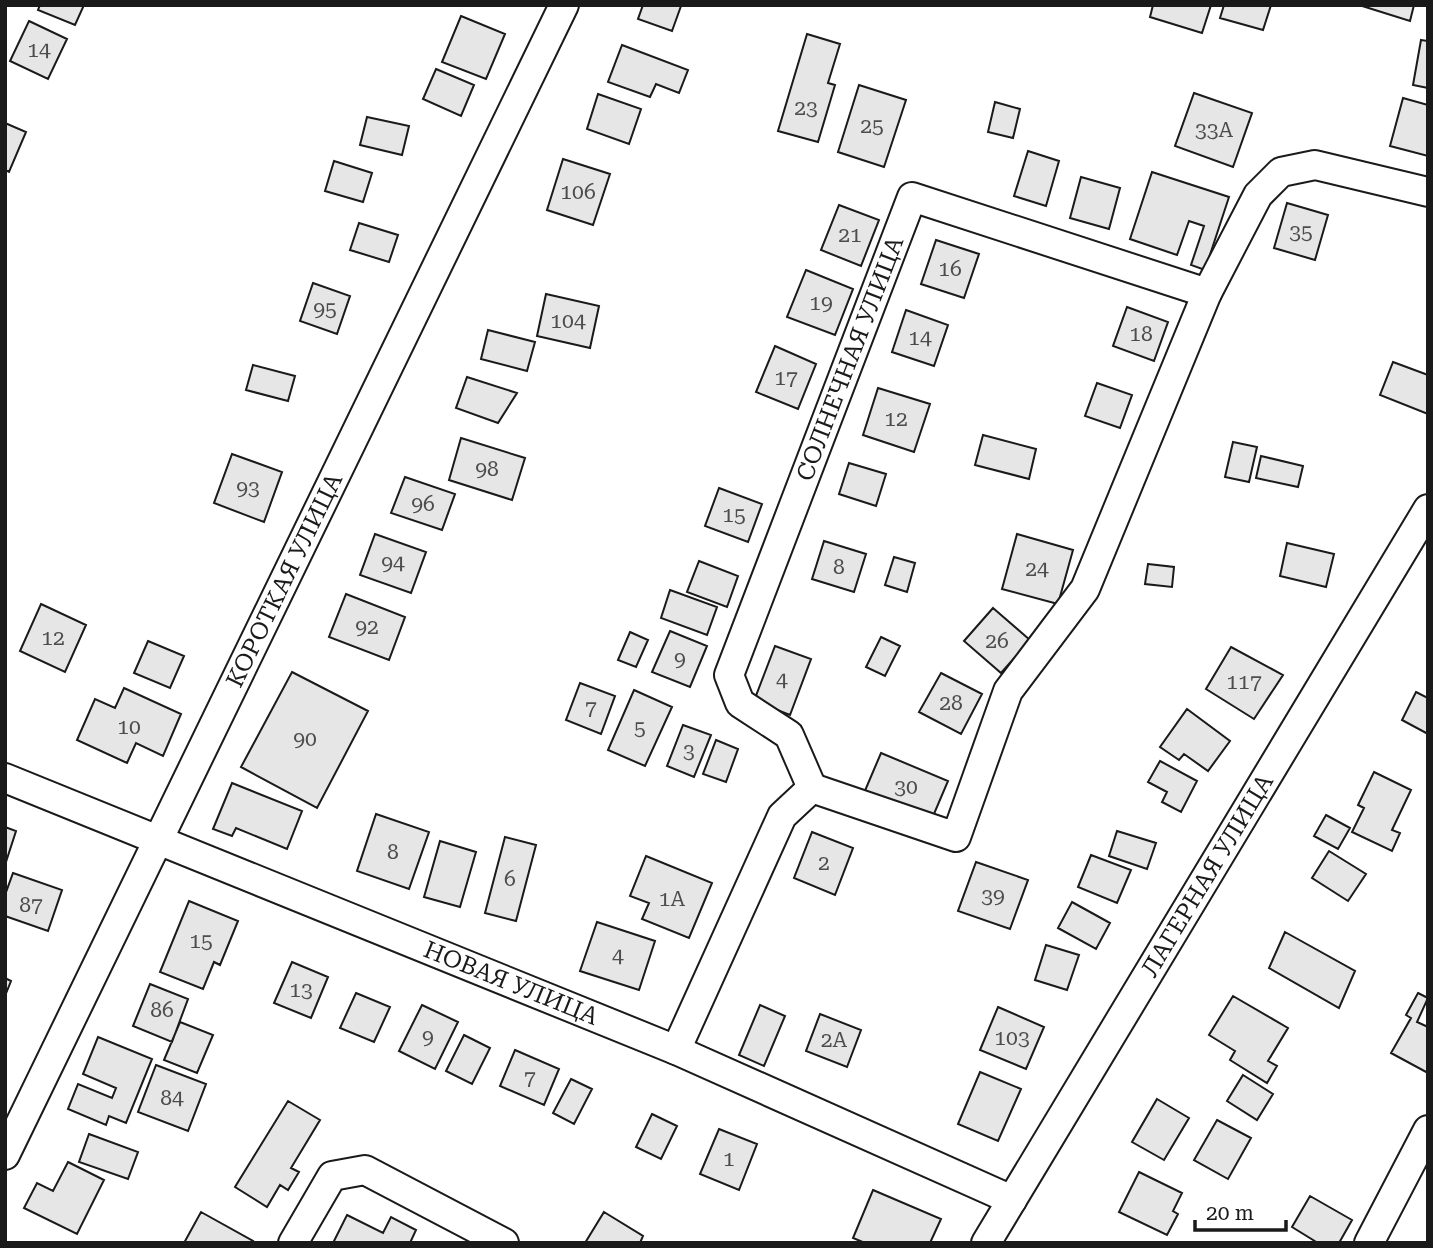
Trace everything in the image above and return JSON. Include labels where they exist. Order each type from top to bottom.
[{"type":"street","name":"КОРОТКАЯ УЛИЦА","points":[[5,1155],[564,5]]},
{"type":"street","points":[[677,1050],[782,816],[813,788],[956,837],[1008,691],[1085,589],[1207,293],[1258,195],[1281,172],[1315,165],[1428,192]]},
{"type":"street","name":"СОЛНЕЧНАЯ УЛИЦА","points":[[813,788],[789,735],[740,703],[729,675],[912,197],[1207,293]]},
{"type":"street","name":"ЛАГЕРНАЯ УЛИЦА","points":[[986,1243],[1428,509]]},
{"type":"street","name":"НОВАЯ УЛИЦА","points":[[5,778],[677,1050],[1012,1200]]},
{"type":"street","points":[[1369,1243],[1428,1130]]},
{"type":"street","points":[[293,1243],[332,1176],[365,1170],[504,1243]]},
{"type":"building","points":[[40,5],[84,5],[75,25],[38,10]]},
{"type":"building","points":[[643,5],[681,6],[672,31],[638,19]]},
{"type":"building","points":[[1153,5],[1211,5],[1202,33],[1150,17]]},
{"type":"building","points":[[1224,5],[1271,5],[1263,30],[1220,18]]},
{"type":"building","points":[[1359,5],[1414,5],[1410,21]]},
{"type":"building","points":[[461,16],[505,34],[486,79],[442,62]]},
{"type":"building","points":[[29,21],[67,39],[48,79],[10,61]]},
{"type":"building","points":[[807,34],[840,44],[828,83],[835,85],[818,142],[778,131]]},
{"type":"building","points":[[1421,40],[1428,41],[1428,88],[1413,85]]},
{"type":"building","points":[[622,45],[688,70],[679,93],[656,84],[650,97],[608,82]]},
{"type":"building","points":[[436,69],[474,85],[461,116],[423,99]]},
{"type":"building","points":[[859,85],[906,100],[884,167],[838,152]]},
{"type":"building","points":[[1194,93],[1252,113],[1233,167],[1175,146]]},
{"type":"building","points":[[598,94],[641,109],[629,144],[587,129]]},
{"type":"building","points":[[1403,98],[1428,105],[1428,156],[1390,146]]},
{"type":"building","points":[[995,102],[1020,109],[1013,138],[988,132]]},
{"type":"building","points":[[367,117],[409,126],[402,155],[360,145]]},
{"type":"building","points":[[5,123],[26,132],[9,172],[5,170]]},
{"type":"building","points":[[1028,151],[1059,161],[1046,206],[1014,196]]},
{"type":"building","points":[[563,159],[610,174],[593,225],[547,210]]},
{"type":"building","points":[[334,161],[372,173],[363,202],[325,191]]},
{"type":"building","points":[[1152,172],[1229,197],[1205,270],[1191,265],[1204,226],[1189,221],[1177,255],[1130,239]]},
{"type":"building","points":[[1081,177],[1120,188],[1109,229],[1070,218]]},
{"type":"building","points":[[1287,203],[1328,215],[1315,260],[1274,248]]},
{"type":"building","points":[[839,205],[879,220],[861,266],[821,250]]},
{"type":"building","points":[[359,223],[398,235],[389,262],[350,250]]},
{"type":"building","points":[[936,240],[979,254],[964,298],[921,284]]},
{"type":"building","points":[[806,270],[853,289],[835,335],[787,317]]},
{"type":"building","points":[[313,283],[350,296],[337,334],[300,321]]},
{"type":"building","points":[[546,294],[599,306],[590,348],[537,336]]},
{"type":"building","points":[[1127,307],[1168,322],[1154,361],[1113,346]]},
{"type":"building","points":[[906,310],[948,325],[934,366],[892,352]]},
{"type":"building","points":[[488,330],[535,342],[527,371],[481,359]]},
{"type":"building","points":[[775,346],[816,364],[798,409],[756,392]]},
{"type":"building","points":[[1393,362],[1428,375],[1428,414],[1380,395]]},
{"type":"building","points":[[253,365],[295,376],[288,401],[246,390]]},
{"type":"building","points":[[467,377],[517,393],[498,423],[456,408]]},
{"type":"building","points":[[1097,383],[1132,395],[1120,428],[1085,416]]},
{"type":"building","points":[[878,388],[930,404],[914,452],[863,435]]},
{"type":"building","points":[[983,435],[1036,449],[1029,479],[975,465]]},
{"type":"building","points":[[461,438],[525,458],[512,500],[449,480]]},
{"type":"building","points":[[1233,442],[1257,447],[1249,482],[1225,477]]},
{"type":"building","points":[[232,454],[282,472],[264,522],[214,503]]},
{"type":"building","points":[[1261,456],[1303,466],[1298,487],[1256,478]]},
{"type":"building","points":[[849,463],[886,474],[876,506],[839,494]]},
{"type":"building","points":[[405,477],[455,494],[442,530],[391,513]]},
{"type":"building","points":[[719,488],[762,504],[748,542],[705,526]]},
{"type":"building","points":[[375,534],[426,552],[411,593],[360,575]]},
{"type":"building","points":[[1017,534],[1073,550],[1058,604],[1002,589]]},
{"type":"building","points":[[824,541],[866,554],[854,592],[812,579]]},
{"type":"building","points":[[1287,543],[1334,554],[1326,587],[1280,576]]},
{"type":"building","points":[[894,557],[915,563],[907,592],[885,585]]},
{"type":"building","points":[[699,561],[738,576],[727,607],[687,592]]},
{"type":"building","points":[[1148,564],[1174,567],[1172,587],[1145,584]]},
{"type":"building","points":[[670,590],[717,607],[707,635],[661,618]]},
{"type":"building","points":[[346,594],[405,617],[389,660],[329,637]]},
{"type":"building","points":[[41,604],[86,625],[65,672],[20,651]]},
{"type":"building","points":[[993,608],[1030,640],[1001,673],[964,641]]},
{"type":"building","points":[[670,631],[707,646],[690,687],[652,672]]},
{"type":"building","points":[[630,632],[648,640],[636,667],[618,660]]},
{"type":"building","points":[[881,637],[900,646],[885,676],[866,667]]},
{"type":"building","points":[[148,641],[184,656],[170,688],[134,673]]},
{"type":"building","points":[[775,646],[811,659],[790,715],[754,701]]},
{"type":"building","points":[[1231,647],[1283,675],[1254,719],[1206,689]]},
{"type":"building","points":[[292,672],[368,711],[317,808],[241,767]]},
{"type":"building","points":[[941,673],[982,694],[961,734],[919,712]]},
{"type":"building","points":[[580,683],[615,696],[601,734],[566,720]]},
{"type":"building","points":[[124,688],[181,714],[163,756],[136,743],[127,763],[77,740],[95,699],[115,708]]},
{"type":"building","points":[[634,690],[672,707],[645,766],[608,750]]},
{"type":"building","points":[[1416,692],[1428,698],[1428,734],[1402,720]]},
{"type":"building","points":[[1187,709],[1230,741],[1208,771],[1184,754],[1179,760],[1160,747]]},
{"type":"building","points":[[683,725],[711,735],[694,777],[667,766]]},
{"type":"building","points":[[716,740],[738,749],[726,782],[703,774]]},
{"type":"building","points":[[881,753],[948,781],[931,821],[864,793]]},
{"type":"building","points":[[1160,761],[1197,781],[1181,812],[1162,802],[1167,792],[1148,782]]},
{"type":"building","points":[[1374,772],[1411,790],[1392,830],[1400,833],[1392,851],[1352,832],[1364,808],[1358,805]]},
{"type":"building","points":[[232,783],[302,811],[287,849],[236,828],[232,836],[213,829]]},
{"type":"building","points":[[376,814],[429,832],[409,889],[357,871]]},
{"type":"building","points":[[1326,815],[1350,828],[1338,849],[1314,836]]},
{"type":"building","points":[[5,827],[16,831],[5,865]]},
{"type":"building","points":[[1117,831],[1156,843],[1147,869],[1109,856]]},
{"type":"building","points":[[812,832],[853,848],[835,895],[794,878]]},
{"type":"building","points":[[505,837],[536,845],[516,921],[485,913]]},
{"type":"building","points":[[440,841],[476,852],[460,907],[424,897]]},
{"type":"building","points":[[1329,851],[1366,874],[1348,901],[1312,878]]},
{"type":"building","points":[[1091,855],[1131,870],[1117,903],[1078,887]]},
{"type":"building","points":[[646,856],[712,883],[689,938],[642,919],[649,903],[630,896]]},
{"type":"building","points":[[976,862],[1028,880],[1010,929],[958,911]]},
{"type":"building","points":[[13,873],[62,890],[48,931],[5,916],[5,895]]},
{"type":"building","points":[[189,901],[238,921],[220,965],[214,962],[203,989],[160,972]]},
{"type":"building","points":[[1072,902],[1110,923],[1096,949],[1058,928]]},
{"type":"building","points":[[597,922],[655,941],[639,990],[580,971]]},
{"type":"building","points":[[1285,932],[1355,971],[1339,1008],[1269,968]]},
{"type":"building","points":[[1046,945],[1079,955],[1067,990],[1035,980]]},
{"type":"building","points":[[292,962],[328,977],[311,1018],[274,1003]]},
{"type":"building","points":[[5,978],[11,981],[5,996]]},
{"type":"building","points":[[150,984],[188,999],[172,1042],[133,1026]]},
{"type":"building","points":[[356,993],[390,1007],[374,1042],[340,1028]]},
{"type":"building","points":[[1418,993],[1428,998],[1417,1022],[1428,1027],[1428,1073],[1391,1053],[1411,1018],[1406,1015]]},
{"type":"building","points":[[1233,996],[1288,1028],[1268,1061],[1277,1066],[1267,1083],[1230,1060],[1235,1051],[1209,1035]]},
{"type":"building","points":[[422,1005],[458,1022],[435,1069],[399,1051]]},
{"type":"building","points":[[760,1005],[785,1016],[764,1066],[739,1055]]},
{"type":"building","points":[[998,1007],[1044,1027],[1026,1069],[980,1050]]},
{"type":"building","points":[[820,1014],[861,1030],[847,1067],[806,1051]]},
{"type":"building","points":[[180,1022],[213,1035],[197,1073],[164,1060]]},
{"type":"building","points":[[464,1035],[490,1048],[472,1084],[446,1071]]},
{"type":"building","points":[[98,1037],[152,1059],[126,1123],[109,1116],[106,1125],[68,1109],[78,1084],[112,1098],[116,1088],[83,1074]]},
{"type":"building","points":[[515,1050],[559,1069],[544,1105],[500,1086]]},
{"type":"building","points":[[156,1065],[206,1084],[188,1131],[138,1112]]},
{"type":"building","points":[[980,1072],[1021,1089],[998,1141],[958,1124]]},
{"type":"building","points":[[1243,1075],[1273,1094],[1257,1120],[1227,1101]]},
{"type":"building","points":[[571,1079],[592,1089],[574,1124],[553,1113]]},
{"type":"building","points":[[1157,1099],[1189,1118],[1164,1160],[1132,1142]]},
{"type":"building","points":[[288,1101],[320,1120],[291,1168],[299,1172],[288,1190],[280,1185],[267,1207],[235,1187]]},
{"type":"building","points":[[652,1114],[677,1126],[661,1159],[636,1147]]},
{"type":"building","points":[[1217,1120],[1251,1138],[1228,1179],[1194,1160]]},
{"type":"building","points":[[719,1129],[757,1144],[739,1190],[700,1174]]},
{"type":"building","points":[[89,1134],[138,1152],[128,1179],[79,1162]]},
{"type":"building","points":[[68,1162],[104,1180],[77,1234],[24,1208],[37,1183],[53,1191]]},
{"type":"building","points":[[1139,1172],[1182,1193],[1173,1211],[1178,1214],[1167,1235],[1119,1212]]},
{"type":"building","points":[[873,1190],[941,1219],[930,1243],[865,1243],[853,1238]]},
{"type":"building","points":[[1310,1196],[1352,1220],[1339,1243],[1318,1243],[1292,1227]]},
{"type":"building","points":[[201,1212],[253,1241],[252,1243],[184,1243]]},
{"type":"building","points":[[604,1212],[643,1236],[640,1243],[585,1243]]},
{"type":"building","points":[[347,1215],[383,1233],[391,1217],[416,1230],[410,1243],[333,1243]]}]
